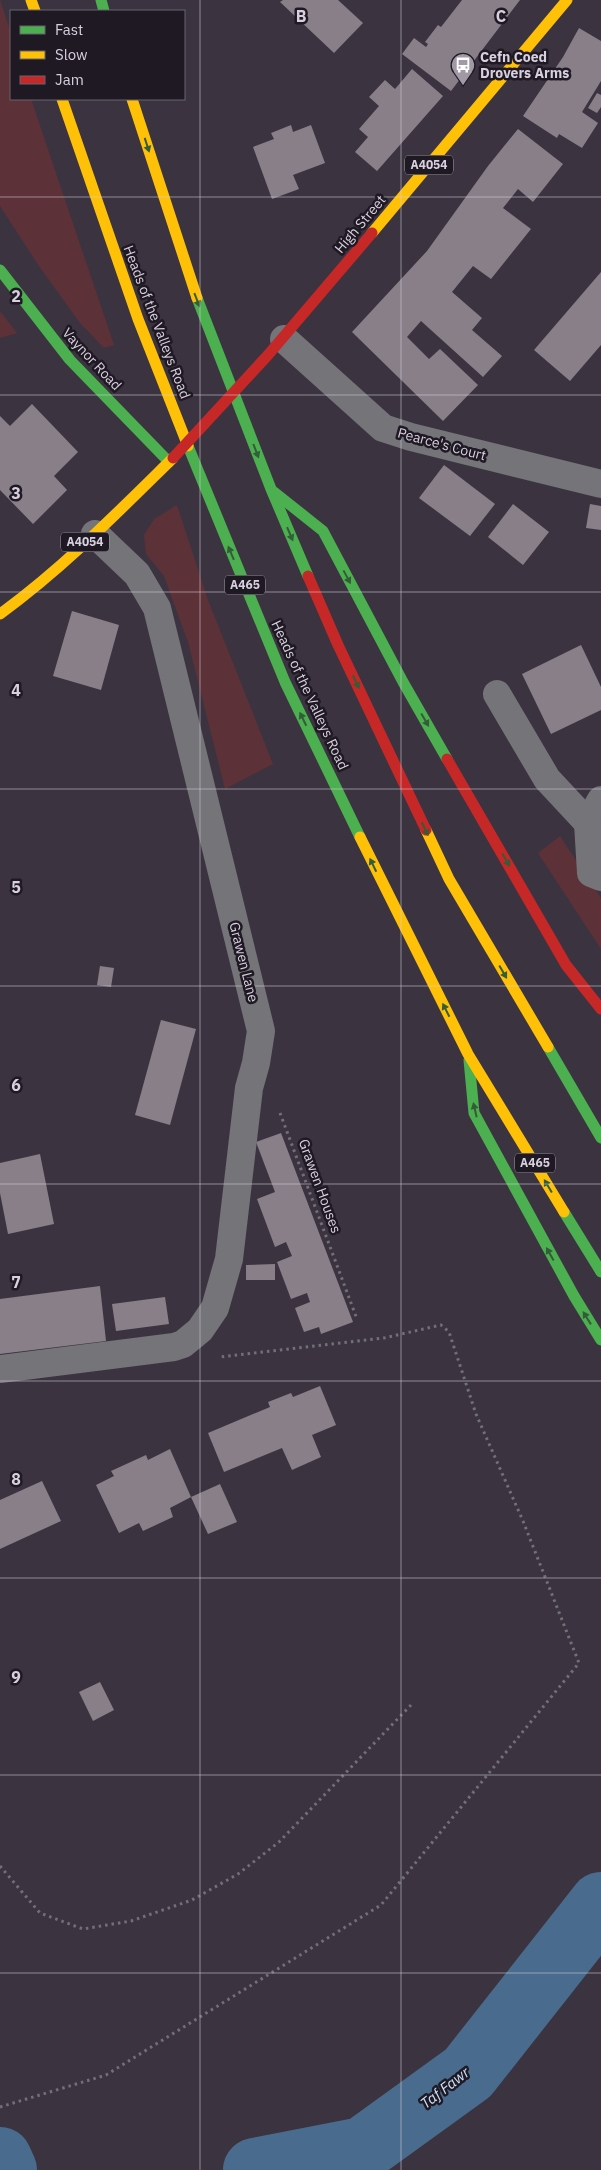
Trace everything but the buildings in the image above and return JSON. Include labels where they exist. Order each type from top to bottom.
[{"type":"main road","name":"High Street","points":[[167,464],[292,341],[559,3]]},
{"type":"main road","name":"Heads of the Valleys Road","points":[[62,100],[138,319],[216,516],[285,682],[382,883],[468,1054],[601,1272]]},
{"type":"main road","points":[[132,100],[194,290],[271,489],[338,645],[449,879],[601,1138]]},
{"type":"main road","name":"Vaynor Road","points":[[0,270],[70,360],[160,452],[167,464]]},
{"type":"main road","name":"A4054","points":[[0,614],[23,598],[94,534],[167,464]]},
{"type":"main road","points":[[271,489],[323,531],[403,682],[566,965],[601,1009]]},
{"type":"main road","points":[[468,1054],[474,1113],[574,1296],[601,1340]]},
{"type":"street","name":"Pearce's Court","points":[[292,341],[383,428],[411,437],[601,484]]},
{"type":"street","name":"Grawen Lane","points":[[94,534],[137,574],[156,608],[262,1030],[249,1088],[229,1259],[215,1308],[200,1330],[183,1344]]},
{"type":"street","points":[[497,694],[547,779],[595,812],[591,873],[601,877]]},
{"type":"street","points":[[0,1369],[122,1354],[183,1344]]},
{"type":"path","name":"Grawen Houses","points":[[279,1112],[357,1319]]},
{"type":"path","points":[[0,2107],[106,2075],[381,1905],[579,1664],[523,1521],[476,1414],[449,1332],[441,1325],[384,1338],[222,1357],[197,1354],[183,1344]]},
{"type":"path","points":[[0,1866],[40,1912],[83,1928],[131,1921],[192,1900],[238,1874],[279,1842],[411,1705]]},
{"type":"shaded area","points":[[0,0],[10,30],[10,100],[31,100],[114,345],[104,348],[80,323],[39,266],[0,206]]},
{"type":"shaded area","points":[[0,311],[17,333],[0,338]]},
{"type":"shaded area","points":[[177,505],[208,600],[273,764],[225,789],[188,642],[164,576],[146,554],[144,535],[154,519]]},
{"type":"shaded area","points":[[560,836],[601,898],[601,949],[538,853]]},
{"type":"waterway","name":"Taf Fawr","points":[[255,2170],[363,2149],[468,2073],[601,1904]]},
{"type":"waterway","name":"Taf Fawr","points":[[0,2159],[5,2170]]},
{"type":"traffic: fast","points":[[101,0],[104,10]]},
{"type":"traffic: fast","points":[[0,270],[70,360],[169,462]]},
{"type":"traffic: fast","points":[[197,298],[271,489],[308,576]]},
{"type":"traffic: fast","points":[[188,446],[285,682],[360,837]]},
{"type":"traffic: fast","points":[[274,492],[323,531],[403,682],[447,759]]},
{"type":"traffic: fast","points":[[548,1047],[601,1138]]},
{"type":"traffic: fast","points":[[469,1060],[474,1113],[574,1296],[601,1340]]},
{"type":"traffic: fast","points":[[564,1212],[601,1272]]},
{"type":"traffic: slow","points":[[31,0],[35,10]]},
{"type":"traffic: slow","points":[[372,233],[567,0]]},
{"type":"traffic: slow","points":[[62,100],[138,319],[188,446]]},
{"type":"traffic: slow","points":[[132,100],[197,298]]},
{"type":"traffic: slow","points":[[0,614],[68,559],[173,458]]},
{"type":"traffic: slow","points":[[426,830],[449,879],[548,1047]]},
{"type":"traffic: slow","points":[[360,837],[468,1054],[564,1212]]},
{"type":"traffic: jam","points":[[173,458],[268,355],[372,233]]},
{"type":"traffic: jam","points":[[308,576],[338,645],[426,830]]},
{"type":"traffic: jam","points":[[447,759],[566,965],[601,1009]]},
{"type":"place","name":"Cefn Coed Drovers Arms","points":[[463,86]]}]
